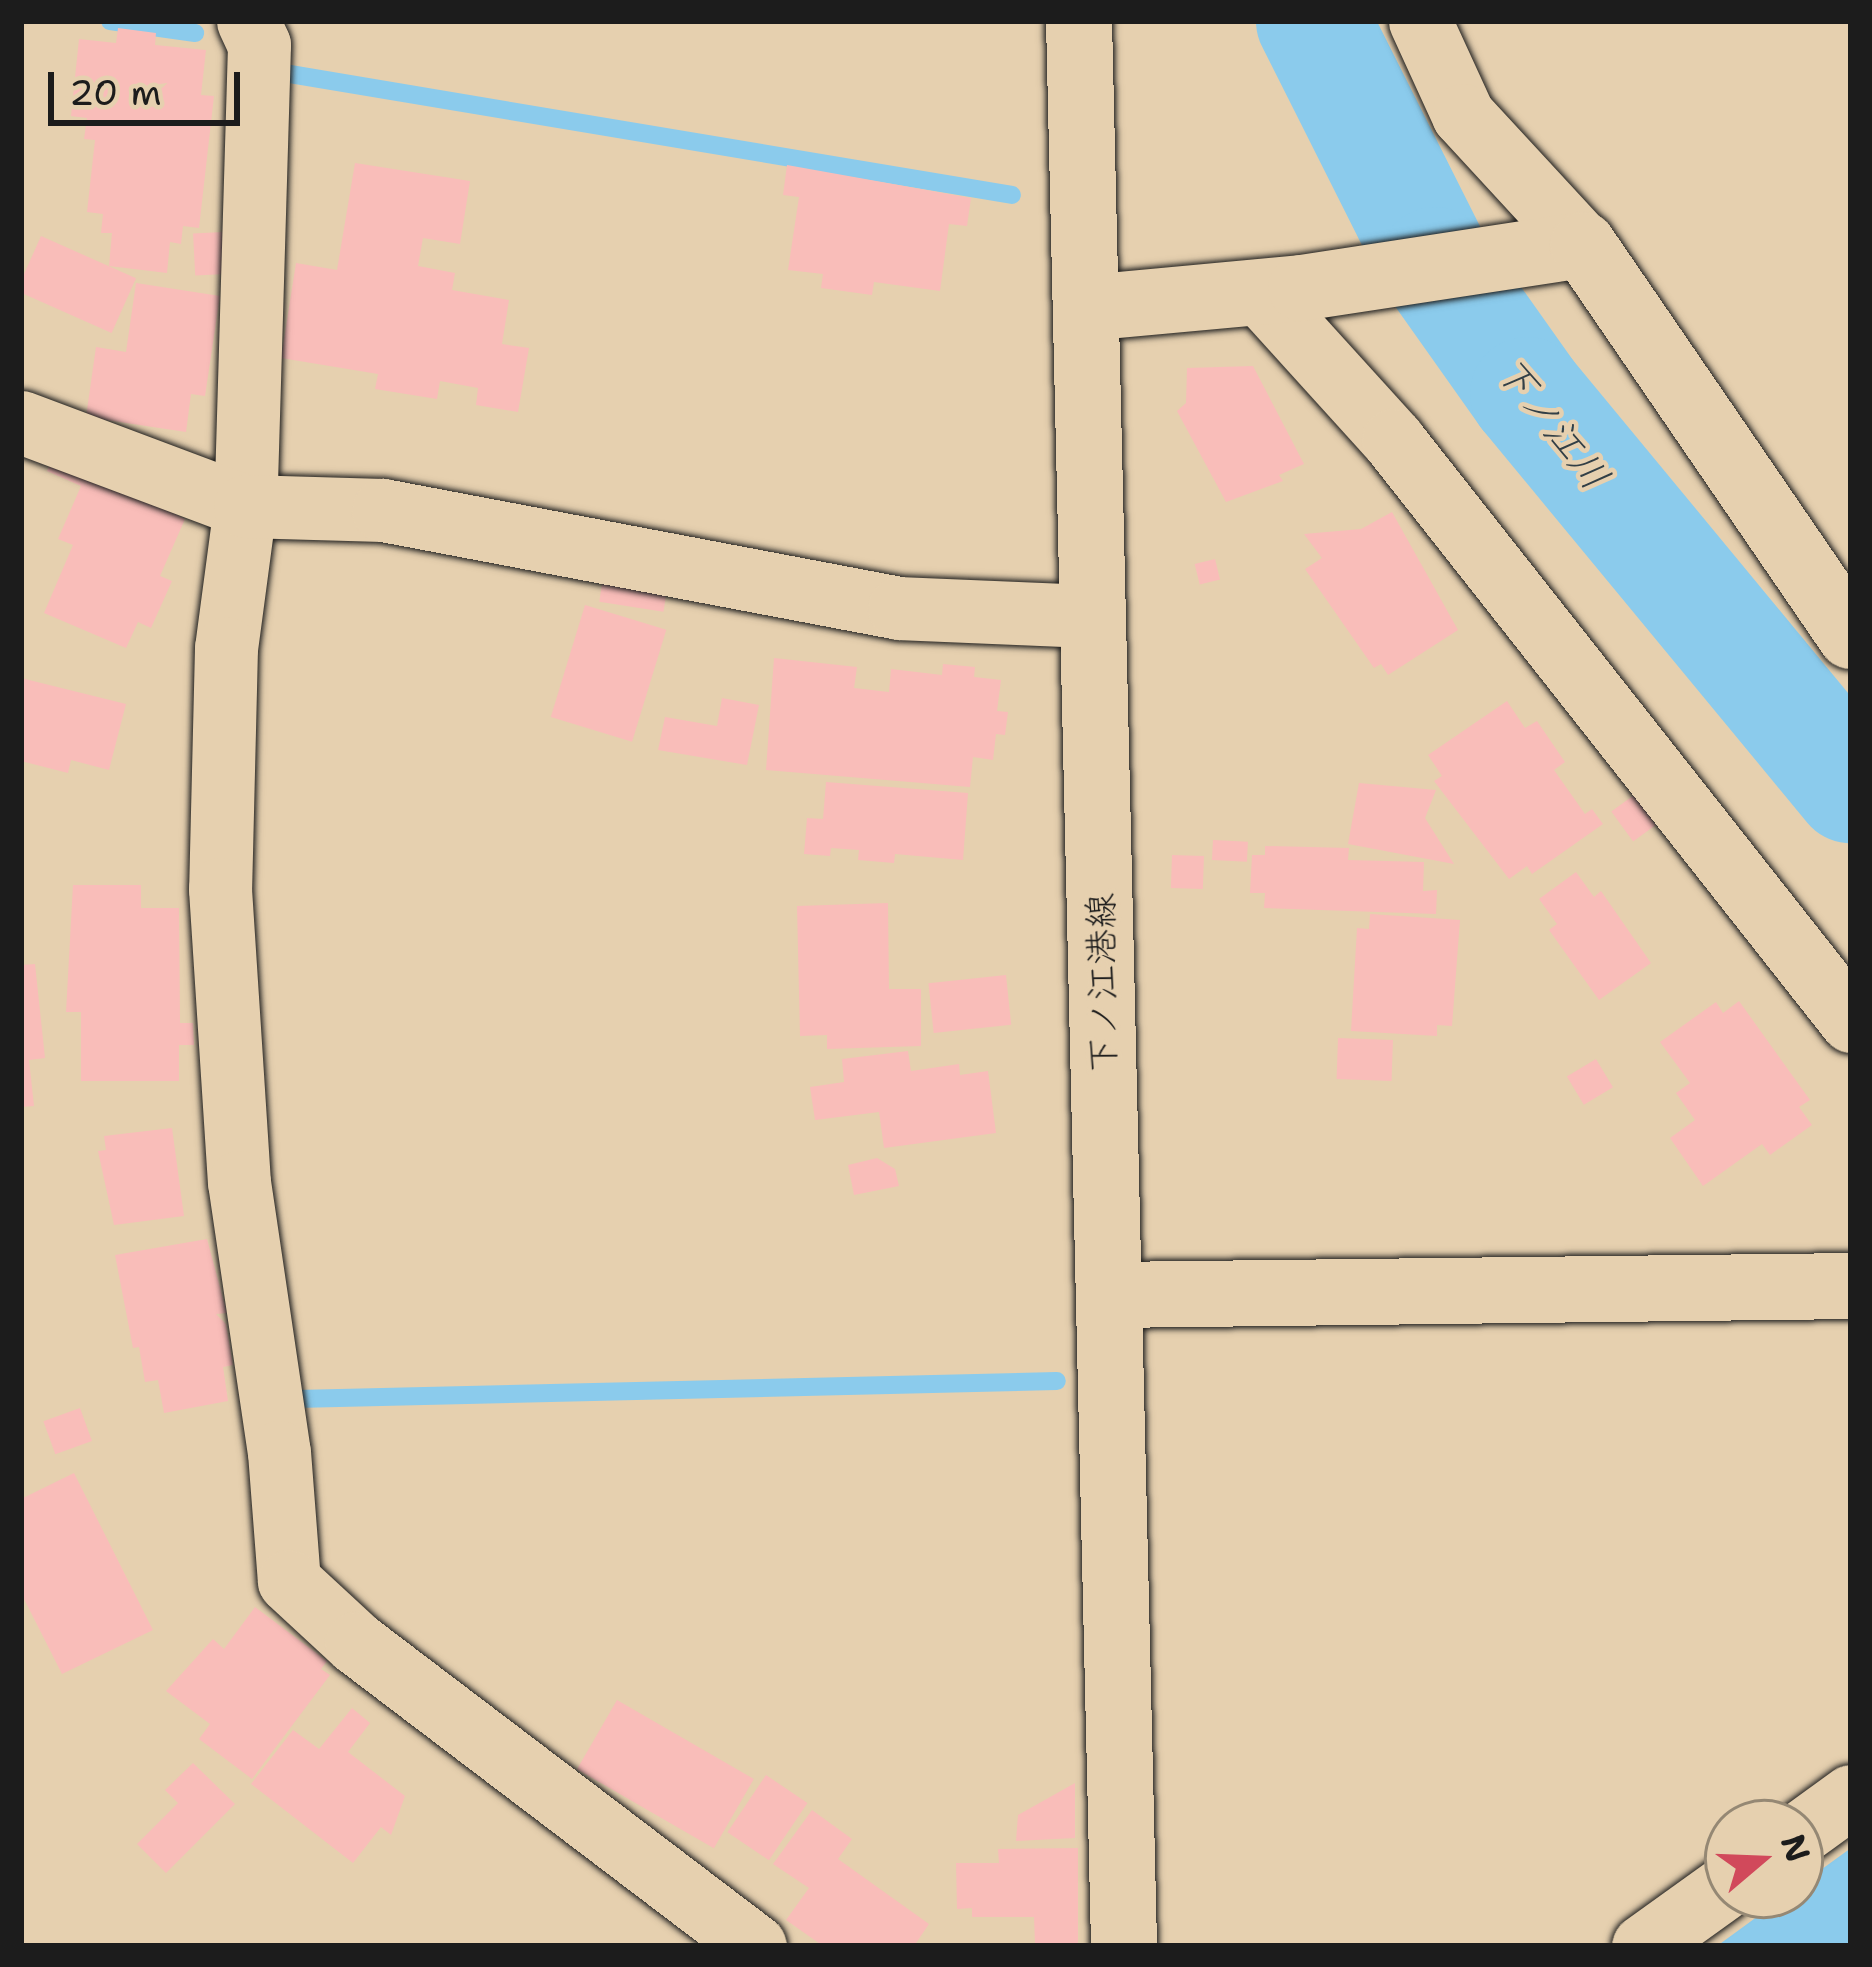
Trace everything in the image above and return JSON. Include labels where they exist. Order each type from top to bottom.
[{"type":"main road","name":"下ノ江港線","points":[[1079,21],[1124,1946]]},
{"type":"main road","points":[[1086,308],[1279,290],[1575,247],[1851,636]]},
{"type":"main road","points":[[1109,1295],[1851,1286]]},
{"type":"street","points":[[248,21],[259,45],[245,506],[226,648],[220,889],[238,1181],[279,1452],[289,1581],[356,1643],[754,1946]]},
{"type":"street","points":[[1420,21],[1463,115],[1575,247]]},
{"type":"street","points":[[1279,290],[1851,1021]]},
{"type":"street","points":[[21,422],[245,506],[383,510],[899,608],[1093,616]]},
{"type":"street","points":[[1824,1816],[1851,1796]]},
{"type":"street","points":[[1643,1946],[1704,1902]]},
{"type":"water","points":[[1851,1848],[1851,1946],[1717,1946],[1754,1919],[1824,1919],[1824,1868]]},
{"type":"building","points":[[118,28],[156,33],[155,45],[206,50],[201,95],[214,96],[199,228],[183,226],[181,244],[170,242],[167,273],[109,266],[112,233],[101,233],[103,214],[87,212],[95,140],[84,139],[87,118],[71,116],[79,39],[116,43]]},
{"type":"building","points":[[355,163],[470,181],[460,244],[423,238],[418,266],[455,273],[452,290],[509,300],[502,344],[529,348],[518,412],[476,405],[478,388],[440,381],[437,399],[375,389],[378,374],[281,358],[296,263],[337,270]]},
{"type":"building","points":[[787,165],[971,198],[967,226],[949,224],[940,291],[874,282],[872,295],[821,288],[823,274],[788,270],[799,197],[783,195]]},
{"type":"building","points":[[223,232],[225,274],[195,276],[193,234]]},
{"type":"building","points":[[41,236],[136,278],[112,333],[21,293],[21,281]]},
{"type":"building","points":[[136,283],[220,296],[205,396],[191,394],[186,432],[86,417],[96,347],[126,352]]},
{"type":"building","points":[[1253,366],[1304,464],[1279,475],[1283,481],[1226,502],[1177,411],[1186,403],[1187,368]]},
{"type":"building","points":[[55,451],[185,519],[160,576],[172,581],[151,628],[138,622],[126,648],[44,613],[73,545],[58,539],[81,486],[47,471]]},
{"type":"building","points":[[1392,512],[1458,630],[1388,675],[1381,664],[1374,668],[1305,569],[1322,558],[1304,534],[1361,529]]},
{"type":"building","points":[[1215,559],[1220,579],[1200,584],[1195,564]]},
{"type":"building","points":[[603,578],[667,588],[663,612],[599,602]]},
{"type":"building","points":[[585,605],[666,630],[632,742],[551,717]]},
{"type":"building","points":[[774,658],[857,667],[854,688],[889,692],[891,669],[942,675],[943,664],[975,667],[974,677],[1001,680],[997,711],[1008,712],[1005,735],[996,734],[993,760],[973,757],[970,787],[766,770]]},
{"type":"building","points":[[21,678],[126,704],[109,770],[71,760],[68,773],[21,761]]},
{"type":"building","points":[[722,698],[759,705],[747,765],[658,750],[665,717],[717,726]]},
{"type":"building","points":[[1507,701],[1525,728],[1537,721],[1565,762],[1554,770],[1585,814],[1592,809],[1603,824],[1532,874],[1527,866],[1509,879],[1434,781],[1442,776],[1428,755]]},
{"type":"building","points":[[826,782],[968,793],[963,860],[895,854],[894,863],[858,860],[859,850],[831,848],[830,856],[804,854],[807,818],[823,819]]},
{"type":"building","points":[[1359,783],[1436,790],[1425,818],[1454,864],[1348,844]]},
{"type":"building","points":[[1634,795],[1656,825],[1633,841],[1611,811]]},
{"type":"building","points":[[1213,840],[1248,842],[1247,862],[1212,860]]},
{"type":"building","points":[[1265,846],[1349,848],[1348,860],[1424,862],[1423,891],[1437,890],[1436,914],[1264,908],[1265,893],[1250,893],[1252,855],[1265,855]]},
{"type":"building","points":[[1172,855],[1204,856],[1203,889],[1171,888]]},
{"type":"building","points":[[1576,872],[1594,897],[1601,891],[1651,963],[1599,1000],[1549,930],[1557,924],[1539,899]]},
{"type":"building","points":[[73,885],[141,885],[141,908],[179,908],[180,1023],[193,1023],[194,1045],[179,1045],[179,1081],[81,1081],[81,1012],[66,1012]]},
{"type":"building","points":[[888,903],[889,989],[921,989],[921,1046],[827,1049],[827,1035],[800,1036],[797,906]]},
{"type":"building","points":[[1370,914],[1460,920],[1452,1026],[1437,1025],[1437,1036],[1351,1031],[1357,928],[1369,929]]},
{"type":"building","points":[[35,964],[45,1058],[29,1060],[34,1106],[21,1107],[21,965]]},
{"type":"building","points":[[1006,975],[1011,1025],[934,1033],[928,983]]},
{"type":"building","points":[[1739,1001],[1810,1100],[1799,1107],[1812,1125],[1770,1155],[1762,1144],[1703,1186],[1670,1138],[1695,1120],[1676,1093],[1690,1083],[1660,1042],[1716,1002],[1723,1013]]},
{"type":"building","points":[[1338,1038],[1393,1040],[1392,1081],[1337,1079]]},
{"type":"building","points":[[908,1051],[911,1071],[959,1064],[960,1075],[988,1071],[996,1133],[884,1148],[879,1112],[815,1120],[810,1087],[844,1082],[842,1059]]},
{"type":"building","points":[[1596,1059],[1613,1087],[1584,1105],[1567,1077]]},
{"type":"building","points":[[172,1128],[184,1216],[114,1225],[98,1151],[106,1150],[104,1136]]},
{"type":"building","points":[[877,1158],[895,1169],[899,1186],[854,1195],[848,1165]]},
{"type":"building","points":[[207,1239],[227,1313],[216,1314],[226,1324],[233,1365],[223,1367],[228,1401],[164,1413],[158,1380],[145,1382],[139,1347],[133,1348],[115,1255]]},
{"type":"building","points":[[80,1408],[92,1441],[55,1454],[43,1421]]},
{"type":"building","points":[[74,1473],[153,1630],[62,1674],[21,1593],[21,1499]]},
{"type":"building","points":[[255,1607],[327,1661],[321,1669],[330,1675],[252,1779],[199,1739],[210,1724],[166,1691],[213,1639],[224,1649]]},
{"type":"building","points":[[617,1700],[754,1779],[714,1848],[577,1769]]},
{"type":"building","points":[[352,1708],[370,1723],[348,1752],[405,1796],[391,1835],[381,1827],[353,1863],[251,1784],[293,1730],[319,1749]]},
{"type":"building","points":[[193,1763],[235,1804],[166,1873],[137,1844],[178,1803],[165,1790]]},
{"type":"building","points":[[766,1775],[807,1803],[769,1860],[727,1832]]},
{"type":"building","points":[[1075,1783],[1075,1838],[1016,1841],[1018,1815]]},
{"type":"building","points":[[812,1810],[852,1839],[838,1859],[929,1924],[914,1946],[823,1946],[786,1920],[809,1888],[773,1864]]},
{"type":"building","points":[[1078,1848],[1078,1944],[1035,1944],[1034,1917],[972,1917],[972,1908],[957,1909],[956,1863],[999,1863],[998,1849]]},
{"type":"waterway","points":[[110,21],[195,33]]},
{"type":"waterway","name":"下ノ江川","points":[[1313,21],[1435,264],[1527,394],[1851,786]]},
{"type":"waterway","points":[[284,73],[1012,195]]},
{"type":"waterway","points":[[296,1399],[1057,1381]]}]
